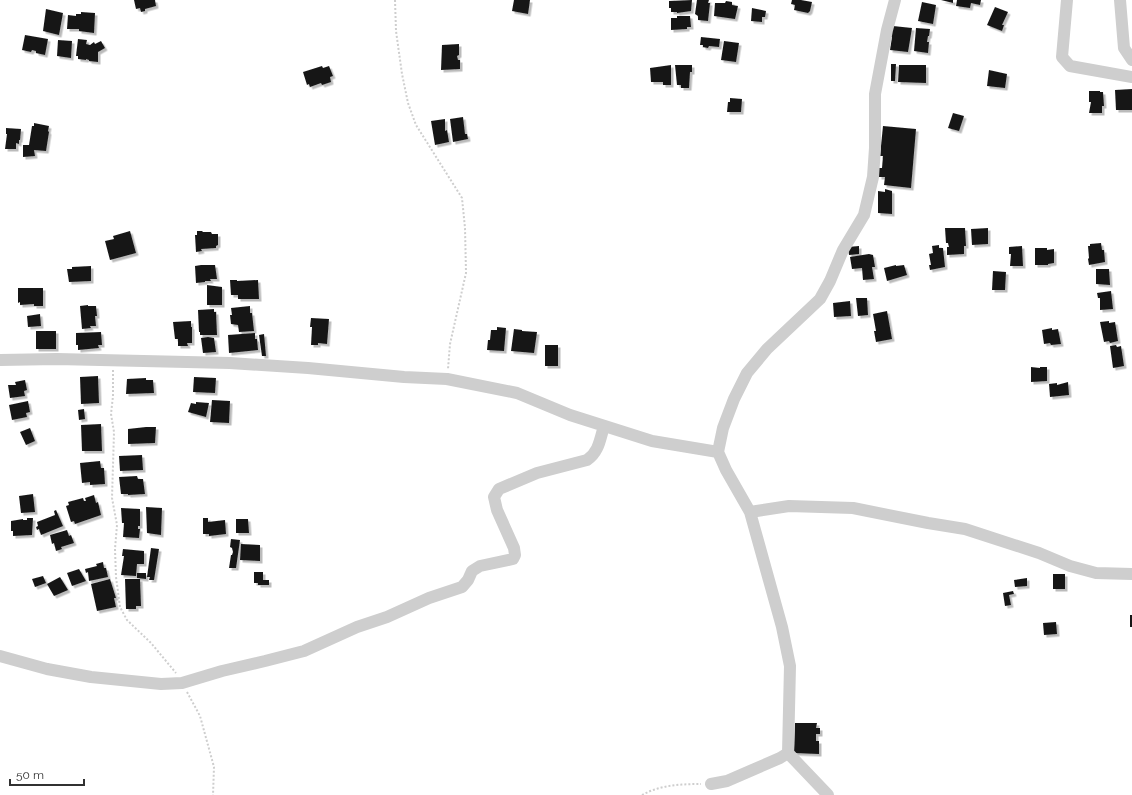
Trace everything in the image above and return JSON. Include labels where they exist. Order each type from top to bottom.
[{"type":"street","points":[[828,795],[788,753],[790,666],[782,627],[750,512],[726,470],[718,452],[723,428],[734,399],[747,373],[767,349],[820,299],[830,281],[843,250],[864,215],[873,177],[875,148],[875,94],[887,30],[896,0]]},
{"type":"street","points":[[1066,0],[1062,57],[1070,66],[1132,77]]},
{"type":"street","points":[[1120,0],[1124,48],[1132,60]]},
{"type":"street","points":[[0,360],[57,359],[230,363],[447,379],[517,393],[570,415],[652,440],[718,452]]},
{"type":"street","points":[[0,656],[47,669],[91,678],[161,684],[182,683],[222,671],[304,651],[357,626],[387,617],[429,598],[462,587],[468,580],[472,571],[480,566],[513,560],[515,555],[514,548],[497,510],[494,497],[499,488],[537,474],[587,460],[594,455],[604,426]]},
{"type":"street","points":[[750,512],[789,506],[853,508],[965,529],[1039,553],[1070,566],[1096,573],[1132,574]]},
{"type":"street","points":[[710,784],[727,781],[780,758],[788,753]]},
{"type":"path","points":[[395,0],[396,31],[408,103],[416,125],[462,198],[465,228],[466,273],[450,344],[447,379]]},
{"type":"path","points":[[112,360],[113,396],[111,414],[114,432],[112,498],[117,525],[115,549],[116,577],[120,607],[127,620],[170,664],[200,716],[214,767],[213,795]]},
{"type":"path","points":[[642,795],[647,792],[680,784],[710,784]]},
{"type":"building","points":[[134,0],[155,0],[156,6],[145,9],[145,11],[141,12],[140,8],[136,9]]},
{"type":"building","points":[[514,0],[530,0],[528,14],[512,11]]},
{"type":"building","points":[[692,0],[691,11],[677,13],[671,12],[671,8],[669,8],[669,1]]},
{"type":"building","points":[[697,0],[709,0],[708,21],[698,20],[698,16],[695,14]]},
{"type":"building","points":[[792,0],[812,2],[810,11],[808,13],[794,10],[795,5],[791,4]]},
{"type":"building","points":[[941,0],[953,0],[953,3]]},
{"type":"building","points":[[957,0],[981,0],[980,5],[971,3],[970,8],[956,6]]},
{"type":"building","points":[[726,1],[732,2],[732,5],[738,6],[735,19],[714,16],[715,3],[725,3]]},
{"type":"building","points":[[922,2],[936,5],[933,24],[918,21]]},
{"type":"building","points":[[995,7],[1008,12],[1002,25],[1004,25],[1002,31],[987,25]]},
{"type":"building","points":[[752,8],[766,11],[765,17],[762,17],[762,22],[751,21]]},
{"type":"building","points":[[46,9],[63,13],[59,35],[43,31]]},
{"type":"building","points":[[81,12],[95,13],[94,33],[79,31],[79,29],[67,29],[68,15],[76,16],[76,14],[81,14]]},
{"type":"building","points":[[677,16],[690,16],[691,27],[687,27],[687,29],[671,30],[671,18],[677,18]]},
{"type":"building","points":[[893,26],[912,28],[908,52],[890,50],[892,37],[889,36]]},
{"type":"building","points":[[916,28],[930,29],[927,42],[929,42],[928,53],[914,51]]},
{"type":"building","points":[[25,35],[48,39],[45,55],[36,53],[36,51],[32,50],[31,52],[22,50]]},
{"type":"building","points":[[701,37],[720,39],[719,47],[703,47],[703,45],[700,45]]},
{"type":"building","points":[[78,39],[87,40],[86,44],[90,45],[94,42],[95,44],[101,41],[105,48],[98,52],[98,62],[78,59],[78,56],[76,56]]},
{"type":"building","points":[[58,40],[72,41],[71,58],[57,56]]},
{"type":"building","points":[[724,41],[739,43],[736,62],[721,60]]},
{"type":"building","points":[[459,44],[459,55],[457,56],[458,60],[460,60],[460,69],[441,70],[442,45]]},
{"type":"building","points":[[891,64],[896,64],[895,81],[891,81]]},
{"type":"building","points":[[671,65],[671,85],[663,85],[663,82],[651,82],[650,68]]},
{"type":"building","points":[[675,65],[692,65],[689,88],[681,88],[681,85],[677,85]]},
{"type":"building","points":[[899,65],[926,65],[926,83],[898,82]]},
{"type":"building","points":[[322,66],[323,68],[329,66],[333,76],[330,77],[331,82],[322,85],[321,83],[310,87],[309,84],[307,85],[303,72]]},
{"type":"building","points":[[989,70],[1007,74],[1005,88],[987,86]]},
{"type":"building","points":[[1132,89],[1132,110],[1116,110],[1115,90]]},
{"type":"building","points":[[1089,91],[1103,92],[1104,106],[1102,106],[1102,113],[1089,113],[1091,102],[1089,102]]},
{"type":"building","points":[[730,98],[742,99],[741,112],[727,112]]},
{"type":"building","points":[[953,113],[964,116],[959,131],[948,128]]},
{"type":"building","points":[[463,117],[465,134],[467,134],[468,139],[453,142],[450,119]]},
{"type":"building","points":[[445,119],[445,131],[447,130],[449,142],[435,145],[431,121]]},
{"type":"building","points":[[34,123],[49,126],[46,151],[34,150],[35,156],[23,157],[23,145],[29,145],[32,126],[34,126]]},
{"type":"building","points":[[883,126],[916,129],[911,188],[884,185],[885,177],[879,177],[879,168],[882,168],[883,156],[880,156]]},
{"type":"building","points":[[6,128],[21,129],[19,144],[16,143],[16,149],[5,149],[7,134]]},
{"type":"building","points":[[885,189],[892,191],[892,214],[878,213],[878,191],[885,192]]},
{"type":"building","points":[[945,228],[965,228],[966,246],[964,246],[964,254],[947,255],[947,247],[949,247],[948,243],[946,243]]},
{"type":"building","points":[[988,228],[988,244],[972,245],[971,229]]},
{"type":"building","points":[[130,231],[136,253],[110,260],[105,241],[114,239],[113,236]]},
{"type":"building","points":[[197,231],[218,234],[218,245],[216,248],[201,249],[202,251],[196,252],[195,235],[197,235]]},
{"type":"building","points":[[1101,243],[1102,250],[1104,250],[1105,262],[1089,265],[1088,246],[1090,246],[1090,244]]},
{"type":"building","points":[[939,245],[939,248],[943,248],[945,267],[930,270],[929,265],[931,265],[929,254],[933,253],[932,246]]},
{"type":"building","points":[[859,246],[859,254],[849,255],[848,247]]},
{"type":"building","points":[[1022,246],[1023,266],[1010,266],[1011,254],[1009,254],[1009,247]]},
{"type":"building","points":[[1035,248],[1047,248],[1047,250],[1054,249],[1054,263],[1048,265],[1035,265]]},
{"type":"building","points":[[869,254],[873,255],[875,267],[872,267],[874,279],[863,280],[862,268],[852,269],[850,257]]},
{"type":"building","points":[[215,265],[217,279],[210,279],[211,281],[196,283],[195,266]]},
{"type":"building","points":[[904,265],[907,275],[887,281],[884,268]]},
{"type":"building","points":[[91,266],[91,281],[69,282],[67,269],[72,269],[72,267]]},
{"type":"building","points":[[1096,269],[1109,269],[1110,285],[1096,284]]},
{"type":"building","points":[[993,271],[1006,272],[1005,290],[992,290]]},
{"type":"building","points":[[230,280],[258,280],[259,299],[238,299],[238,295],[231,295]]},
{"type":"building","points":[[207,285],[222,287],[222,305],[207,305]]},
{"type":"building","points":[[18,288],[43,288],[43,306],[34,306],[34,304],[20,305],[20,302],[18,303]]},
{"type":"building","points":[[1111,291],[1113,309],[1100,310],[1100,298],[1098,298],[1097,293]]},
{"type":"building","points":[[856,298],[867,298],[868,315],[858,316]]},
{"type":"building","points":[[850,301],[851,316],[834,317],[833,303]]},
{"type":"building","points":[[80,306],[96,306],[96,326],[90,326],[91,328],[82,329]]},
{"type":"building","points":[[250,306],[254,331],[239,332],[238,325],[231,324],[231,308]]},
{"type":"building","points":[[214,309],[214,312],[216,312],[217,335],[200,335],[198,310]]},
{"type":"building","points":[[887,311],[892,339],[876,342],[873,314]]},
{"type":"building","points":[[40,314],[41,326],[28,327],[27,316]]},
{"type":"building","points":[[311,318],[329,319],[327,344],[318,343],[318,345],[311,345]]},
{"type":"building","points":[[191,321],[192,343],[187,343],[188,346],[178,346],[178,339],[175,339],[173,322]]},
{"type":"building","points":[[1109,321],[1109,323],[1115,322],[1118,341],[1110,343],[1109,341],[1104,342],[1100,322]]},
{"type":"building","points":[[497,327],[506,328],[504,351],[487,350],[491,330],[497,330]]},
{"type":"building","points":[[1052,328],[1052,330],[1058,329],[1061,344],[1044,344],[1042,330]]},
{"type":"building","points":[[514,329],[537,332],[534,353],[511,351]]},
{"type":"building","points":[[36,331],[56,331],[56,349],[36,349]]},
{"type":"building","points":[[101,332],[102,345],[98,345],[99,348],[78,350],[78,345],[76,345],[76,333]]},
{"type":"building","points":[[255,333],[258,350],[229,353],[228,335]]},
{"type":"building","points":[[264,334],[266,356],[262,356],[259,335]]},
{"type":"building","points":[[201,338],[214,338],[216,352],[203,353]]},
{"type":"building","points":[[545,345],[558,345],[558,366],[545,366]]},
{"type":"building","points":[[1116,345],[1117,347],[1121,346],[1124,366],[1113,368],[1110,346]]},
{"type":"building","points":[[1031,367],[1047,367],[1047,381],[1031,382]]},
{"type":"building","points":[[98,376],[99,403],[81,404],[80,377]]},
{"type":"building","points":[[194,377],[216,378],[215,393],[193,392]]},
{"type":"building","points":[[146,378],[146,380],[153,380],[154,393],[126,394],[127,379]]},
{"type":"building","points":[[25,380],[27,390],[24,391],[25,396],[10,398],[8,385],[16,385],[15,382]]},
{"type":"building","points":[[1068,382],[1069,395],[1050,397],[1049,384],[1057,383],[1057,385]]},
{"type":"building","points":[[212,400],[230,401],[229,423],[210,422]]},
{"type":"building","points":[[28,401],[30,412],[26,413],[27,417],[12,420],[9,405]]},
{"type":"building","points":[[196,402],[209,403],[206,417],[188,412],[191,403],[196,404]]},
{"type":"building","points":[[84,409],[85,419],[79,420],[78,410]]},
{"type":"building","points":[[101,424],[102,451],[82,451],[81,425]]},
{"type":"building","points":[[156,427],[155,443],[128,444],[128,429]]},
{"type":"building","points":[[30,428],[35,441],[26,445],[20,432]]},
{"type":"building","points":[[142,455],[143,470],[120,471],[119,456]]},
{"type":"building","points":[[100,461],[101,468],[104,468],[105,484],[90,485],[90,482],[82,483],[80,463]]},
{"type":"building","points":[[137,476],[138,479],[143,479],[145,494],[121,494],[119,477]]},
{"type":"building","points":[[33,494],[35,512],[21,513],[19,496]]},
{"type":"building","points":[[94,495],[96,503],[98,502],[101,515],[75,524],[74,521],[71,522],[66,506],[69,505],[68,502],[83,498],[84,501],[86,501],[85,498]]},
{"type":"building","points":[[146,507],[162,508],[161,535],[147,533]]},
{"type":"building","points":[[121,508],[140,509],[140,526],[138,526],[138,529],[140,529],[139,538],[123,537],[124,523],[122,523]]},
{"type":"building","points":[[56,510],[63,526],[41,535],[39,529],[37,530],[36,527],[38,526],[37,522],[55,515],[54,511]]},
{"type":"building","points":[[27,518],[33,518],[32,535],[13,536],[13,531],[11,531],[11,521],[23,519],[27,520]]},
{"type":"building","points":[[203,518],[208,518],[208,522],[225,520],[226,534],[209,536],[209,534],[203,534]]},
{"type":"building","points":[[236,519],[248,519],[249,533],[236,533]]},
{"type":"building","points":[[67,530],[74,543],[61,547],[62,549],[56,551],[54,543],[52,544],[50,535]]},
{"type":"building","points":[[231,539],[240,540],[236,568],[229,568],[231,555],[233,552],[232,548],[230,547]]},
{"type":"building","points":[[241,544],[260,545],[260,561],[240,560]]},
{"type":"building","points":[[151,548],[159,549],[154,580],[149,580],[150,577],[147,577]]},
{"type":"building","points":[[123,549],[144,551],[144,564],[137,564],[136,576],[121,575],[124,556],[122,556]]},
{"type":"building","points":[[103,562],[108,577],[89,581],[88,572],[86,573],[85,569],[97,566],[96,564]]},
{"type":"building","points":[[79,569],[86,581],[72,586],[67,573]]},
{"type":"building","points":[[254,572],[263,572],[263,580],[269,580],[269,585],[258,585],[258,583],[254,583]]},
{"type":"building","points":[[137,573],[146,573],[146,579],[137,578]]},
{"type":"building","points":[[1053,574],[1065,574],[1065,589],[1053,589]]},
{"type":"building","points":[[43,576],[46,583],[35,587],[32,579]]},
{"type":"building","points":[[60,577],[68,590],[54,596],[47,584]]},
{"type":"building","points":[[1027,578],[1027,586],[1015,587],[1014,580]]},
{"type":"building","points":[[110,579],[116,598],[114,598],[116,607],[97,611],[91,584]]},
{"type":"building","points":[[125,579],[140,579],[141,606],[136,606],[136,609],[126,609]]},
{"type":"building","points":[[1013,591],[1014,594],[1009,595],[1011,605],[1005,606],[1003,593]]},
{"type":"building","points":[[1130,615],[1132,615],[1132,627],[1130,627]]},
{"type":"building","points":[[1056,622],[1057,634],[1044,635],[1043,623]]},
{"type":"building","points":[[795,723],[817,723],[816,728],[820,728],[820,734],[816,734],[816,741],[819,741],[819,754],[794,753]]}]
